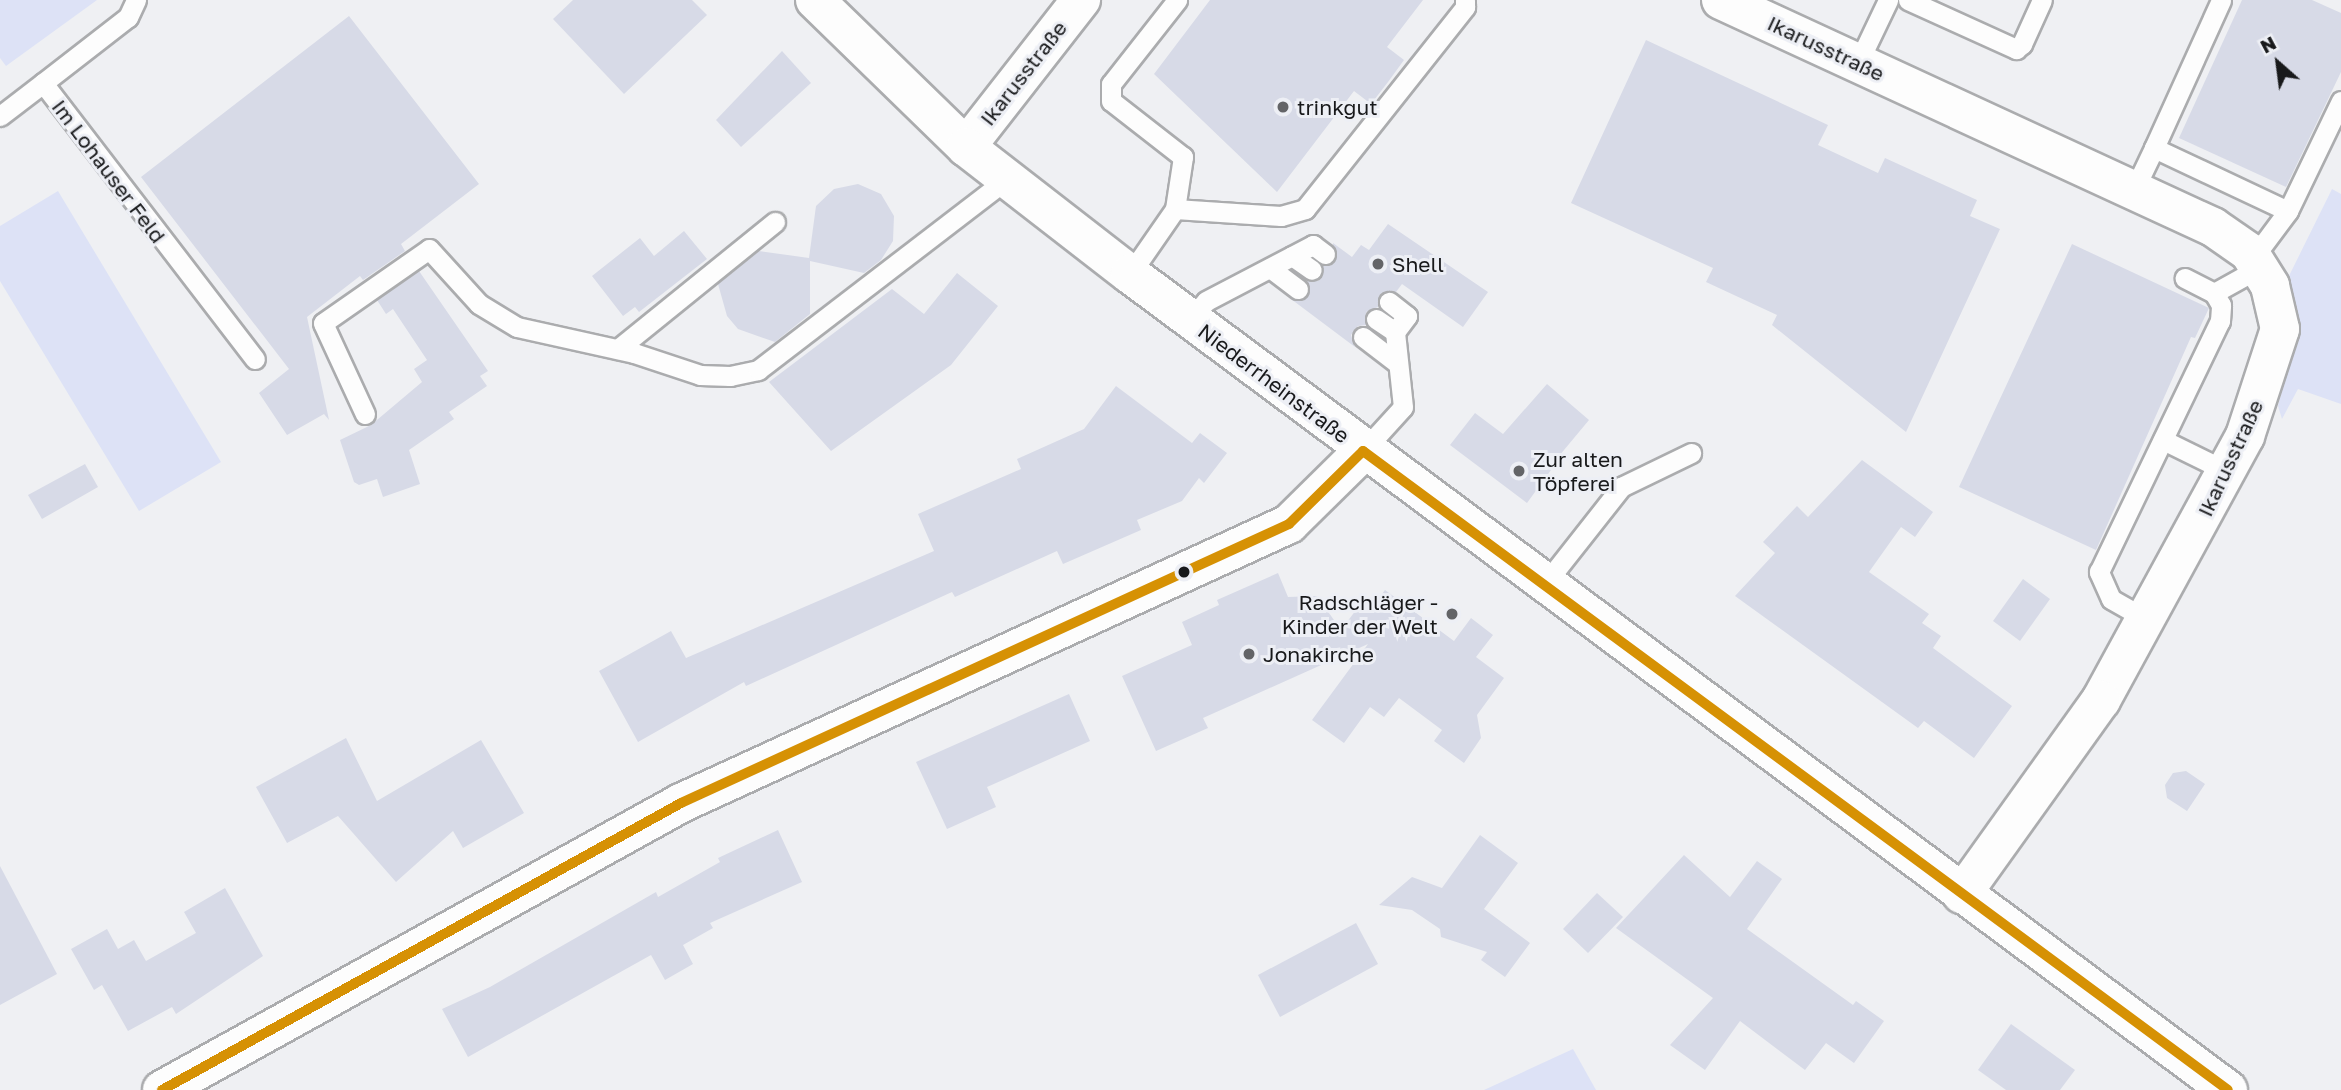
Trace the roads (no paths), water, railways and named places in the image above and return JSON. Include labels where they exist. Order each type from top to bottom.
[{"type":"street","name":"Niederrheinstraße","points":[[815,0],[966,146],[1130,274],[1363,451],[2228,1090]]},
{"type":"street","name":"Ikarusstraße","points":[[966,146],[1081,0]]},
{"type":"street","name":"Ikarusstraße","points":[[1721,0],[2213,227],[2256,263],[2270,286],[2280,329],[2245,436],[2101,700],[1962,894]]},
{"type":"street","points":[[162,1090],[681,803],[1289,524],[1363,451]]},
{"type":"lane","name":"Im Lohauser Feld","points":[[136,0],[128,17],[43,83],[255,359]]},
{"type":"lane","points":[[1130,274],[1175,209],[1183,157],[1111,101],[1111,84],[1177,0]]},
{"type":"lane","points":[[1175,209],[1281,216],[1305,209],[1465,7],[1465,0]]},
{"type":"lane","points":[[1858,63],[1888,0]]},
{"type":"lane","points":[[1908,0],[2015,49],[2022,44],[2042,0]]},
{"type":"lane","points":[[2134,190],[2221,0]]},
{"type":"lane","points":[[0,116],[43,83]]},
{"type":"lane","points":[[2214,293],[2256,263],[2288,211],[2341,101]]},
{"type":"lane","points":[[2154,148],[2288,211]]},
{"type":"lane","points":[[365,414],[323,323],[429,248],[479,304],[517,327],[618,349],[700,375],[758,370],[1007,179]]},
{"type":"lane","points":[[618,349],[775,222]]},
{"type":"lane","points":[[1189,319],[1206,301],[1312,245],[1325,254]]},
{"type":"lane","points":[[1292,256],[1312,270]]},
{"type":"lane","points":[[1270,268],[1298,289]]},
{"type":"lane","points":[[2147,619],[2111,599],[2099,572],[2220,321],[2221,305],[2214,293],[2185,278]]},
{"type":"lane","points":[[1363,451],[1403,407],[1395,332],[1407,316],[1389,302]]},
{"type":"lane","points":[[1377,319],[1395,332]]},
{"type":"lane","points":[[1363,337],[1398,364]]},
{"type":"lane","points":[[2163,440],[2226,471]]},
{"type":"lane","points":[[1544,585],[1621,487],[1691,453]]},
{"type":"place","name":"trinkgut","points":[[1283,107]]},
{"type":"place","name":"Shell","points":[[1378,264]]},
{"type":"place","name":"Zur alten Töpferei","points":[[1519,471]]},
{"type":"place","name":"Radschläger - Kinder der Welt","points":[[1452,614]]},
{"type":"place","name":"Jonakirche","points":[[1249,654]]}]
